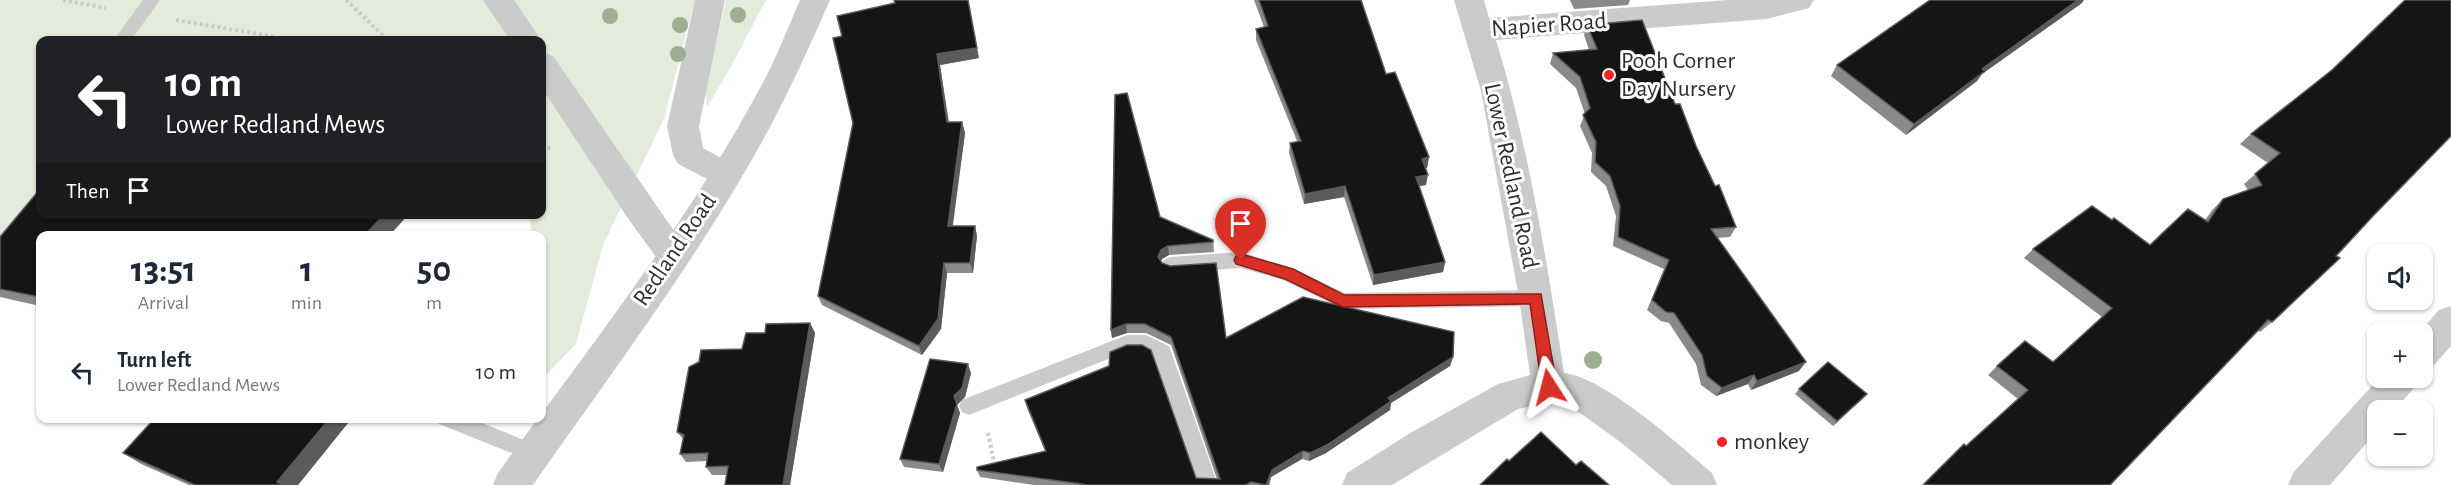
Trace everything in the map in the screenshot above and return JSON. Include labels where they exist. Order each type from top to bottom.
[{"type":"street","points":[[498,0],[523,36]]},
{"type":"street","points":[[710,0],[683,126],[689,155],[725,175]]},
{"type":"street","name":"Redland Road","points":[[511,485],[674,254],[725,175],[780,79],[815,0]]},
{"type":"street","name":"Napier Road","points":[[1473,15],[1767,8],[1799,0]]},
{"type":"street","name":"Lower Redland Road","points":[[1473,15],[1496,91],[1536,298],[1549,387]]},
{"type":"street","points":[[546,70],[629,195],[674,254]]},
{"type":"street","points":[[2433,341],[2451,321]]},
{"type":"street","points":[[1360,485],[1425,444],[1511,395],[1549,387],[1574,390],[1596,404],[1636,432],[1699,485]]},
{"type":"street","points":[[2306,485],[2392,388]]},
{"type":"lane","points":[[125,36],[152,0]]},
{"type":"lane","points":[[1170,265],[1241,260],[1288,274],[1343,301],[1536,298]]},
{"type":"lane","points":[[975,403],[1127,343],[1146,343],[1162,352],[1208,485]]},
{"type":"lane","points":[[459,423],[534,453]]},
{"type":"path","points":[[346,0],[384,36]]},
{"type":"path","points":[[975,403],[996,474]]},
{"type":"green space","points":[[0,0],[695,0],[664,119],[603,245],[576,344],[546,375],[546,231],[531,231],[530,219],[546,219],[546,36],[36,36],[36,204],[0,246]]},
{"type":"green space","points":[[726,0],[766,0],[707,107],[705,93]]},
{"type":"building","points":[[894,0],[968,0],[977,48],[937,54],[947,122],[962,122],[948,226],[975,226],[970,263],[944,263],[938,319],[919,346],[818,296],[853,123],[833,38],[842,36],[837,16],[895,3]]},
{"type":"building","points":[[1259,0],[1361,0],[1386,74],[1395,72],[1429,157],[1422,159],[1428,175],[1416,177],[1445,262],[1374,275],[1345,186],[1305,194],[1290,143],[1301,141],[1256,29],[1268,26]]},
{"type":"building","points":[[1930,0],[2078,0],[1982,69],[1985,71],[1914,124],[1837,65]]},
{"type":"building","points":[[2405,0],[2451,0],[2451,136],[2336,256],[2340,258],[2272,322],[2268,320],[2110,485],[1924,485],[1964,444],[1966,446],[2028,390],[1997,366],[2025,341],[2053,362],[2112,308],[2033,249],[2092,206],[2112,220],[2114,218],[2150,245],[2188,209],[2208,222],[2223,199],[2262,185],[2255,174],[2280,153],[2251,134],[2332,70]]},
{"type":"building","points":[[1642,20],[1675,104],[1680,104],[1696,146],[1715,186],[1719,185],[1736,227],[1711,229],[1806,362],[1757,381],[1754,375],[1722,388],[1707,376],[1702,355],[1674,313],[1666,312],[1652,300],[1669,260],[1618,237],[1620,206],[1610,176],[1595,162],[1596,142],[1583,115],[1590,108],[1580,77],[1553,53],[1597,49],[1587,25]]},
{"type":"building","points":[[1127,93],[1160,217],[1213,240],[1213,242],[1168,246],[1161,250],[1158,257],[1162,263],[1170,266],[1216,263],[1226,338],[1303,297],[1454,332],[1453,357],[1388,398],[1391,401],[1327,445],[1310,453],[1303,451],[1272,470],[1266,485],[1251,482],[1246,485],[1080,485],[1082,484],[977,470],[977,467],[1046,451],[1025,400],[1109,366],[1110,352],[1127,345],[1142,345],[1151,350],[1196,478],[1220,479],[1171,337],[1145,324],[1126,324],[1111,330],[1115,95]]},
{"type":"building","points":[[36,194],[36,219],[380,219],[369,231],[36,231],[36,296],[0,289],[0,237]]},
{"type":"building","points":[[810,323],[783,485],[725,485],[728,466],[706,467],[708,453],[680,454],[684,435],[677,432],[689,367],[699,362],[701,350],[742,349],[746,333],[765,333],[766,324]]},
{"type":"building","points":[[930,359],[968,364],[962,388],[954,396],[957,404],[939,464],[900,459]]},
{"type":"building","points":[[1828,362],[1867,394],[1837,421],[1799,389]]},
{"type":"building","points":[[150,423],[326,423],[277,482],[284,485],[195,485],[123,453]]},
{"type":"building","points":[[1541,432],[1576,465],[1581,461],[1609,485],[1480,485],[1507,459],[1509,461]]},
{"type":"place","name":"Pooh Corner Day Nursery","points":[[1609,75]]},
{"type":"place","name":"monkey","points":[[1722,442]]},
{"type":"route","points":[[1241,260],[1288,274],[1343,301],[1536,298],[1549,387]]}]
